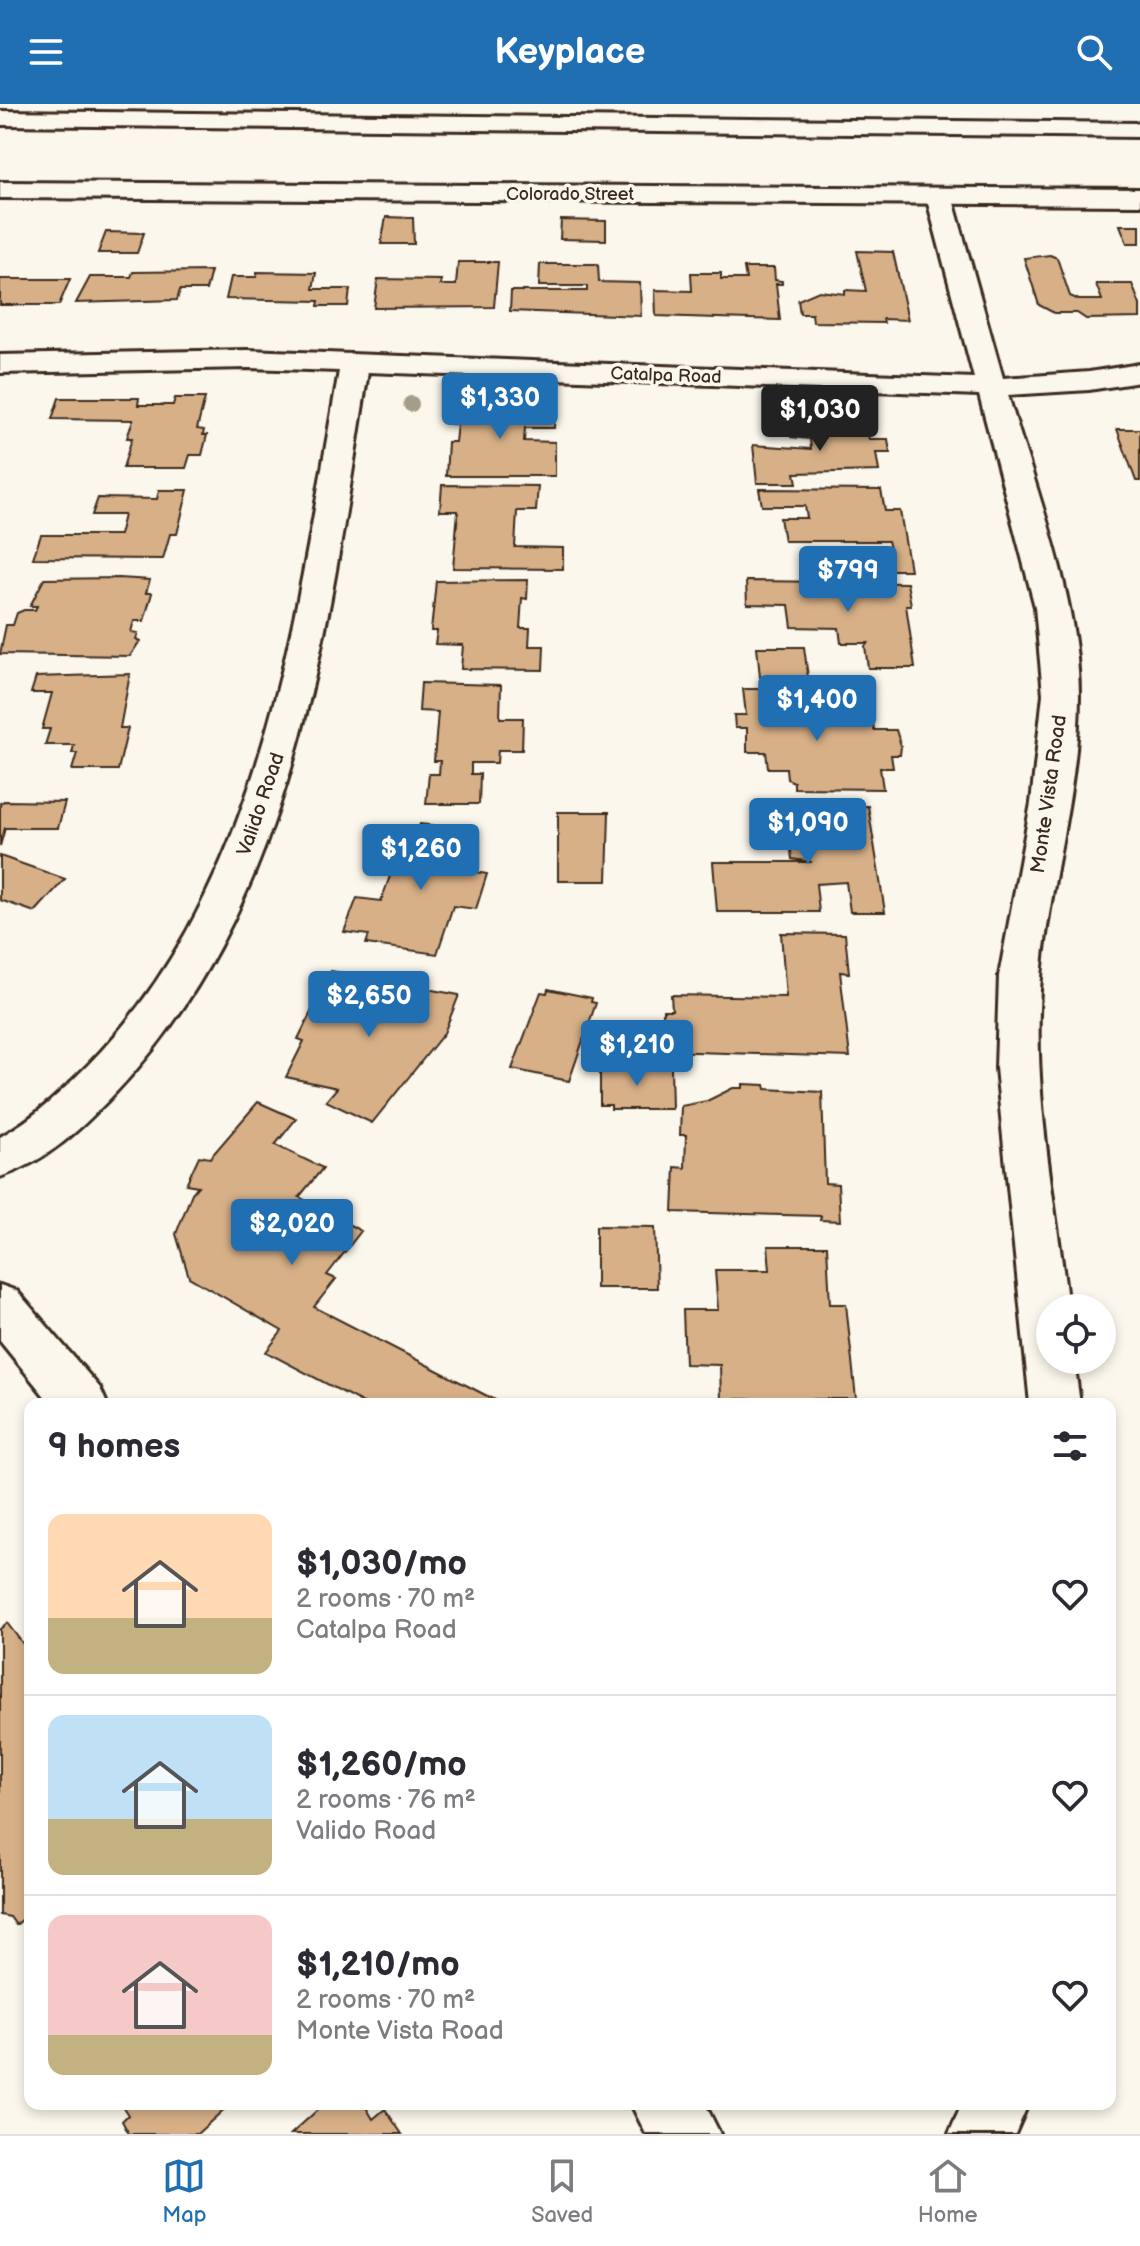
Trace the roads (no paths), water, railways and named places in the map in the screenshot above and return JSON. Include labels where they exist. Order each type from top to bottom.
[{"type":"main road","points":[[452,104],[1140,111]]},
{"type":"main road","points":[[0,118],[1046,130]]},
{"type":"main road","points":[[0,137],[1140,130]]},
{"type":"main road","name":"Colorado Street","points":[[0,190],[1140,197]]},
{"type":"main road","name":"Monte Vista Road","points":[[939,196],[1052,607],[1061,694],[1050,803],[1020,976],[1017,1068],[1054,1398]]},
{"type":"main road","name":"Catalpa Road","points":[[0,364],[143,359],[355,363],[993,387],[1089,381],[1140,373]]},
{"type":"main road","name":"Valido Road","points":[[0,1159],[60,1122],[124,1056],[170,994],[219,910],[258,820],[297,688],[355,363]]},
{"type":"main road","points":[[0,1306],[77,1398]]},
{"type":"main road","points":[[668,2110],[688,2134]]},
{"type":"main road","points":[[981,2134],[993,2110]]}]
